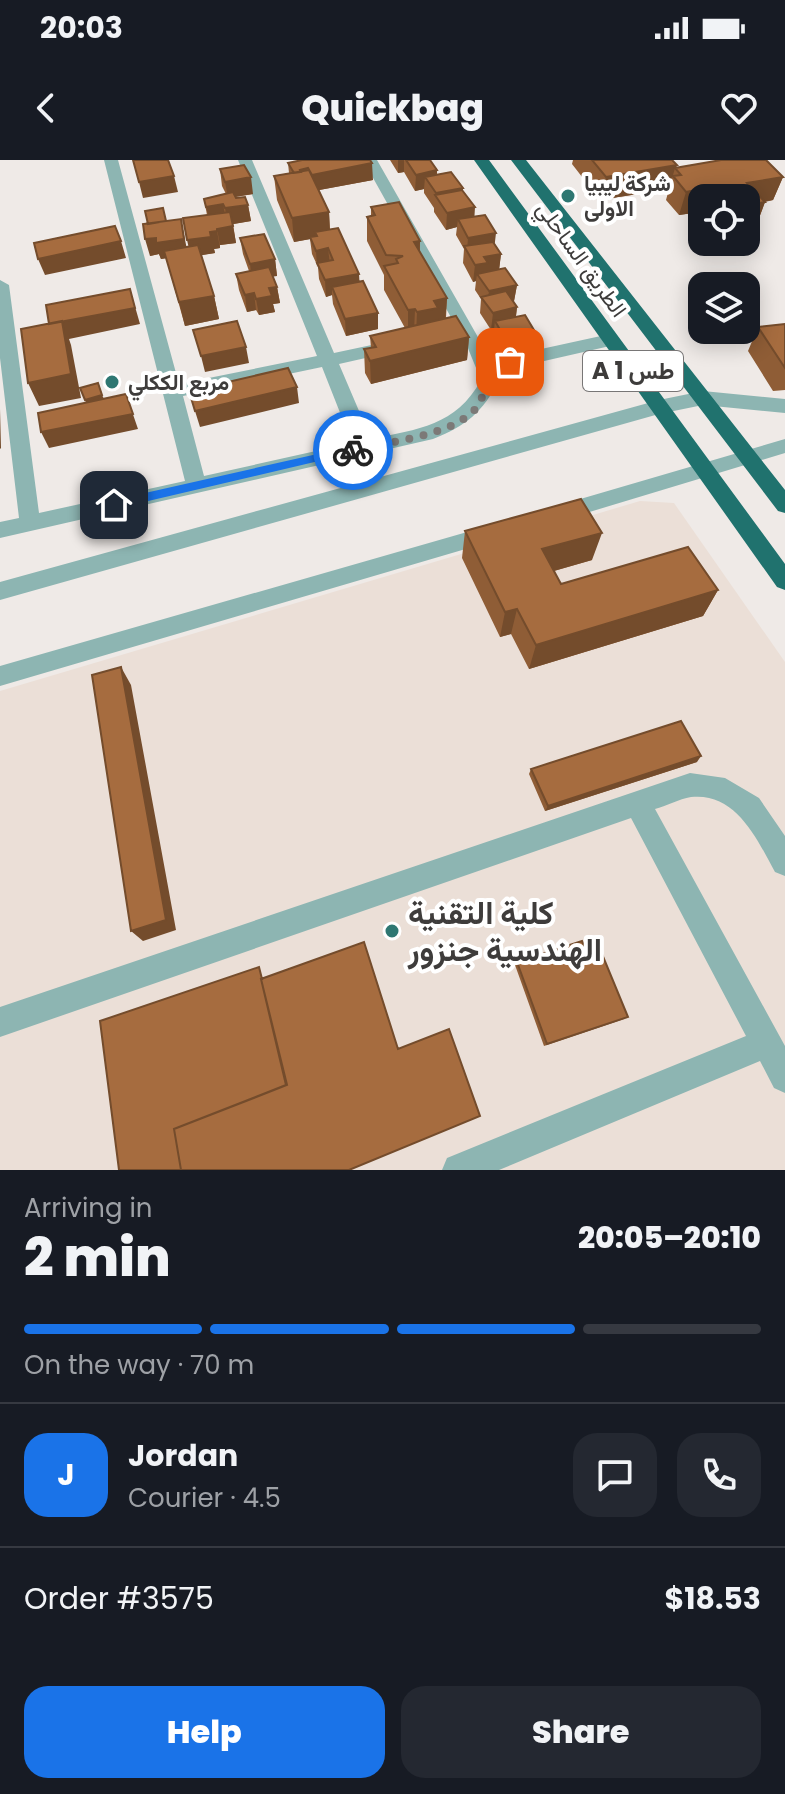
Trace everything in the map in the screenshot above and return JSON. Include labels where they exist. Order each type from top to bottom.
[{"type":"highway","name":"الطريق الساحلي","points":[[481,160],[785,581]]},
{"type":"highway","name":"الطريق الساحلي","points":[[518,160],[785,505]]},
{"type":"street","points":[[111,160],[197,487]]},
{"type":"street","points":[[245,160],[325,360],[364,447]]},
{"type":"street","points":[[0,530],[426,434],[476,409],[490,380],[485,368],[460,332],[370,160]]},
{"type":"street","points":[[0,285],[30,523]]},
{"type":"street","points":[[485,368],[610,340]]},
{"type":"street","points":[[172,392],[411,342]]},
{"type":"street","points":[[0,591],[659,407],[703,398],[785,406]]},
{"type":"street","points":[[0,676],[750,459],[785,446]]},
{"type":"street","points":[[0,1022],[690,785],[708,785],[728,791],[744,801],[759,817],[785,862]]},
{"type":"street","points":[[637,803],[785,1077]]},
{"type":"street","points":[[459,1170],[767,1043]]},
{"type":"shaded area","name":"كلية التقنية الهندسية جنزور","points":[[640,501],[674,503],[785,662],[785,1170],[0,1170],[0,691]]},
{"type":"building","points":[[133,160],[168,160],[174,176],[139,182]]},
{"type":"building","points":[[302,160],[370,160],[372,163],[312,175],[308,168],[294,173],[288,163]]},
{"type":"building","points":[[406,160],[430,160],[437,170],[416,175]]},
{"type":"building","points":[[592,160],[672,160],[677,165],[606,177]]},
{"type":"building","points":[[721,160],[766,160],[783,177],[748,184],[688,184],[686,192],[673,176],[681,175],[675,168]]},
{"type":"building","points":[[244,165],[251,177],[225,182],[220,169]]},
{"type":"building","points":[[309,170],[329,212],[292,218],[274,176]]},
{"type":"building","points":[[451,172],[463,188],[436,193],[425,177]]},
{"type":"building","points":[[462,190],[475,207],[447,213],[435,195]]},
{"type":"building","points":[[233,192],[236,198],[245,197],[248,205],[206,207],[204,199]]},
{"type":"building","points":[[399,202],[420,241],[414,242],[447,298],[434,301],[438,308],[417,312],[415,309],[408,310],[384,266],[398,263],[396,259],[403,256],[386,255],[367,217],[375,215],[371,207]]},
{"type":"building","points":[[163,208],[166,221],[148,224],[145,211]]},
{"type":"building","points":[[230,212],[233,226],[210,232],[211,237],[187,240],[183,218]]},
{"type":"building","points":[[485,215],[496,233],[468,238],[458,219]]},
{"type":"building","points":[[181,219],[184,239],[156,243],[156,238],[145,239],[143,224]]},
{"type":"building","points":[[115,226],[121,241],[38,259],[34,243]]},
{"type":"building","points":[[338,228],[359,274],[325,280],[317,263],[333,260],[328,248],[316,251],[310,237],[317,236],[315,232]]},
{"type":"building","points":[[264,234],[275,259],[250,264],[240,238]]},
{"type":"building","points":[[493,242],[501,254],[484,257],[488,263],[475,265],[464,246]]},
{"type":"building","points":[[198,245],[214,296],[179,302],[164,251]]},
{"type":"building","points":[[269,267],[277,287],[269,288],[272,296],[256,299],[254,293],[245,295],[236,274]]},
{"type":"building","points":[[505,268],[517,285],[489,291],[477,274]]},
{"type":"building","points":[[363,281],[378,313],[345,319],[332,287]]},
{"type":"building","points":[[130,289],[135,308],[49,324],[46,305]]},
{"type":"building","points":[[506,291],[517,307],[493,313],[481,297]]},
{"type":"building","points":[[525,315],[537,335],[507,342],[495,321]]},
{"type":"building","points":[[456,316],[469,337],[370,361],[364,349],[376,347],[370,336]]},
{"type":"building","points":[[62,321],[71,374],[28,383],[21,329]]},
{"type":"building","points":[[237,321],[246,347],[201,356],[193,330]]},
{"type":"building","points":[[785,324],[785,368],[760,330],[760,327]]},
{"type":"building","points":[[288,368],[297,387],[195,411],[189,391]]},
{"type":"building","points":[[98,383],[102,395],[85,400],[80,388]]},
{"type":"building","points":[[126,394],[133,414],[41,432],[38,413]]},
{"type":"building","points":[[581,499],[602,533],[542,549],[561,584],[688,547],[718,590],[536,645],[517,609],[505,612],[465,531]]},
{"type":"building","points":[[121,667],[166,920],[131,931],[92,675]]},
{"type":"building","points":[[681,721],[701,756],[548,806],[531,769]]},
{"type":"building","points":[[582,941],[589,958],[602,954],[628,1017],[547,1044],[517,962]]},
{"type":"building","points":[[364,942],[398,1049],[449,1029],[480,1116],[349,1170],[181,1170],[174,1129],[287,1085],[261,979]]},
{"type":"building","points":[[259,967],[286,1085],[174,1129],[181,1170],[119,1170],[100,1021]]},
{"type":"way so far","points":[[353,450],[426,434],[451,424],[476,409],[490,380],[485,368],[510,362]]},
{"type":"place","name":"شركة ليبيا الاولى","points":[[568,196]]},
{"type":"place","name":"مربع الككلي","points":[[112,382]]},
{"type":"place","name":"كلية التقنية الهندسية جنزور","points":[[392,931]]},
{"type":"route","points":[[114,505],[353,450]]}]
